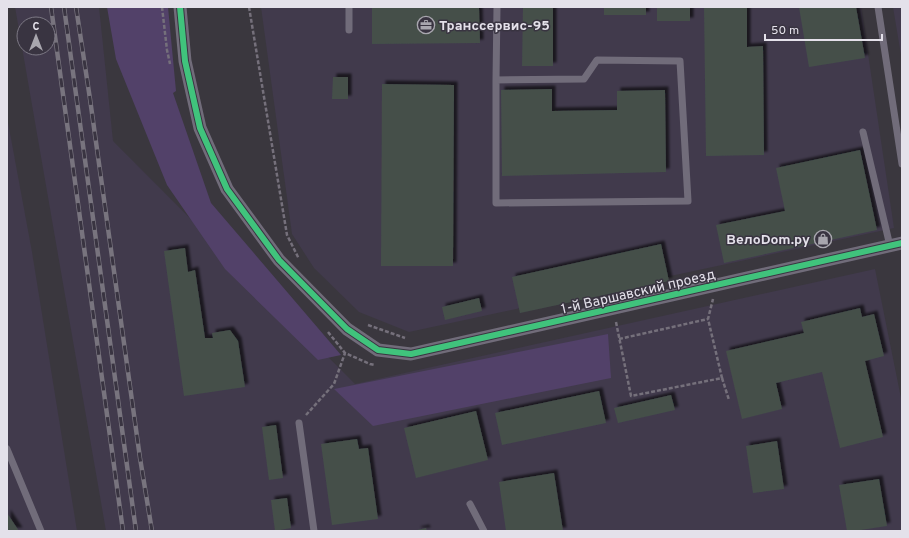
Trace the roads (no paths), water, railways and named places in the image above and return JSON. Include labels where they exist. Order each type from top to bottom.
[{"type":"street","name":"1-й Варшавский проезд","points":[[180,7],[185,61],[200,128],[227,189],[279,260],[347,329],[378,350],[411,354],[896,244]]},
{"type":"lane","points":[[349,7],[349,30]]},
{"type":"lane","points":[[496,80],[584,79],[597,60],[680,61],[688,201],[496,203],[496,80],[497,7]]},
{"type":"lane","points":[[878,7],[902,164]]},
{"type":"lane","points":[[863,132],[896,244]]},
{"type":"lane","points":[[299,423],[314,531]]},
{"type":"lane","points":[[7,450],[41,531]]},
{"type":"lane","points":[[470,504],[484,531]]},
{"type":"railway","points":[[51,7],[123,531]]},
{"type":"railway","points":[[64,7],[136,531]]},
{"type":"railway","points":[[76,7],[140,458],[152,531]]},
{"type":"place","name":"Транссервис-95","points":[[426,25]]},
{"type":"place","name":"ВелоDom.ру","points":[[823,239]]}]
